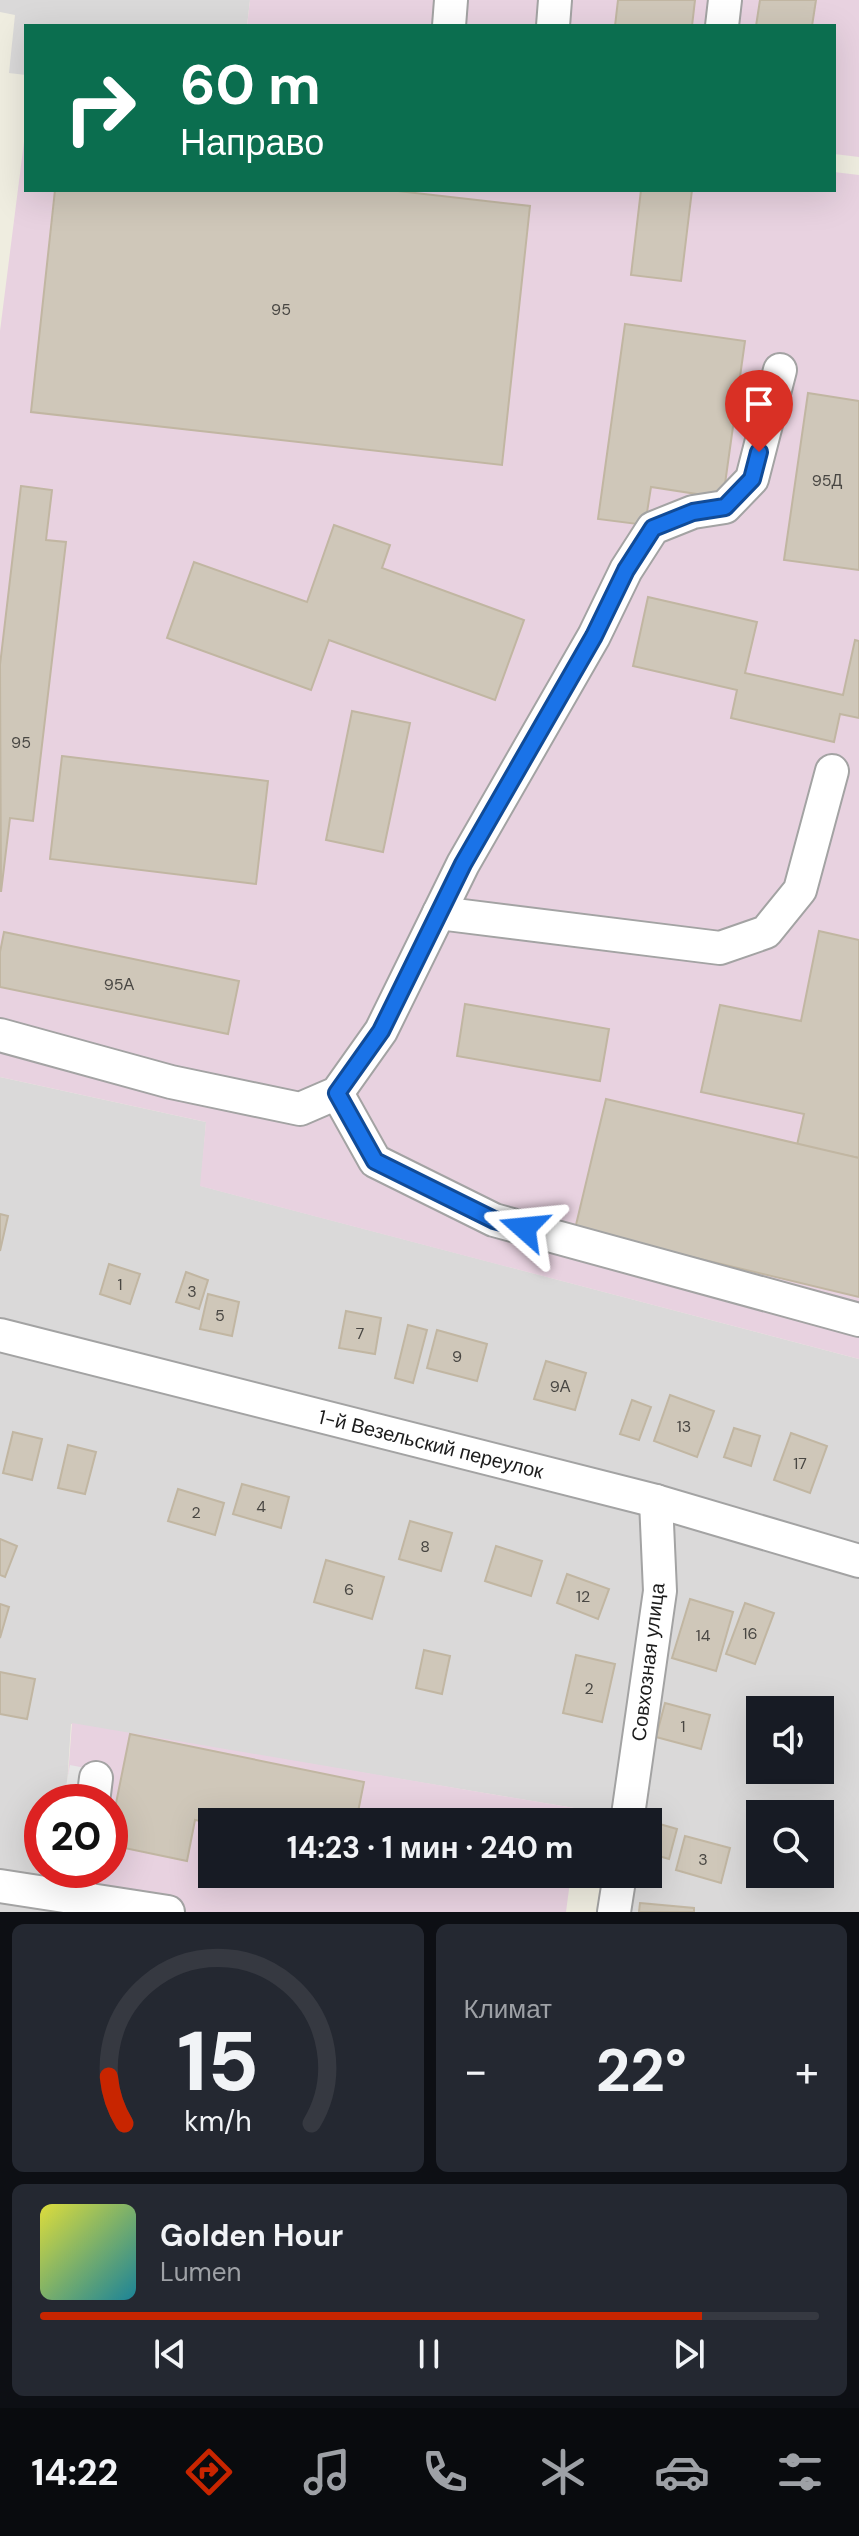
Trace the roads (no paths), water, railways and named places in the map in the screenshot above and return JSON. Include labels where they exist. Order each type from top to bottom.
[{"type":"street","points":[[449,24],[451,0]]},
{"type":"street","points":[[553,24],[555,0]]},
{"type":"street","points":[[722,24],[725,0]]},
{"type":"street","points":[[0,1035],[171,1082],[300,1109],[337,1093],[381,1031],[463,864],[594,636],[626,570],[653,528],[693,512],[725,507],[752,479],[780,370]]},
{"type":"street","points":[[439,913],[720,948],[766,932],[800,890],[832,771]]},
{"type":"street","points":[[337,1093],[375,1161],[494,1220],[859,1320]]},
{"type":"street","name":"1-й Везельский переулок","points":[[0,1335],[656,1501],[859,1561]]},
{"type":"street","name":"Совхозная улица","points":[[629,1808],[660,1591],[656,1501]]},
{"type":"street","points":[[0,1886],[24,1886]]},
{"type":"street","points":[[90,1888],[168,1912]]},
{"type":"street","points":[[614,1912],[618,1888]]}]
